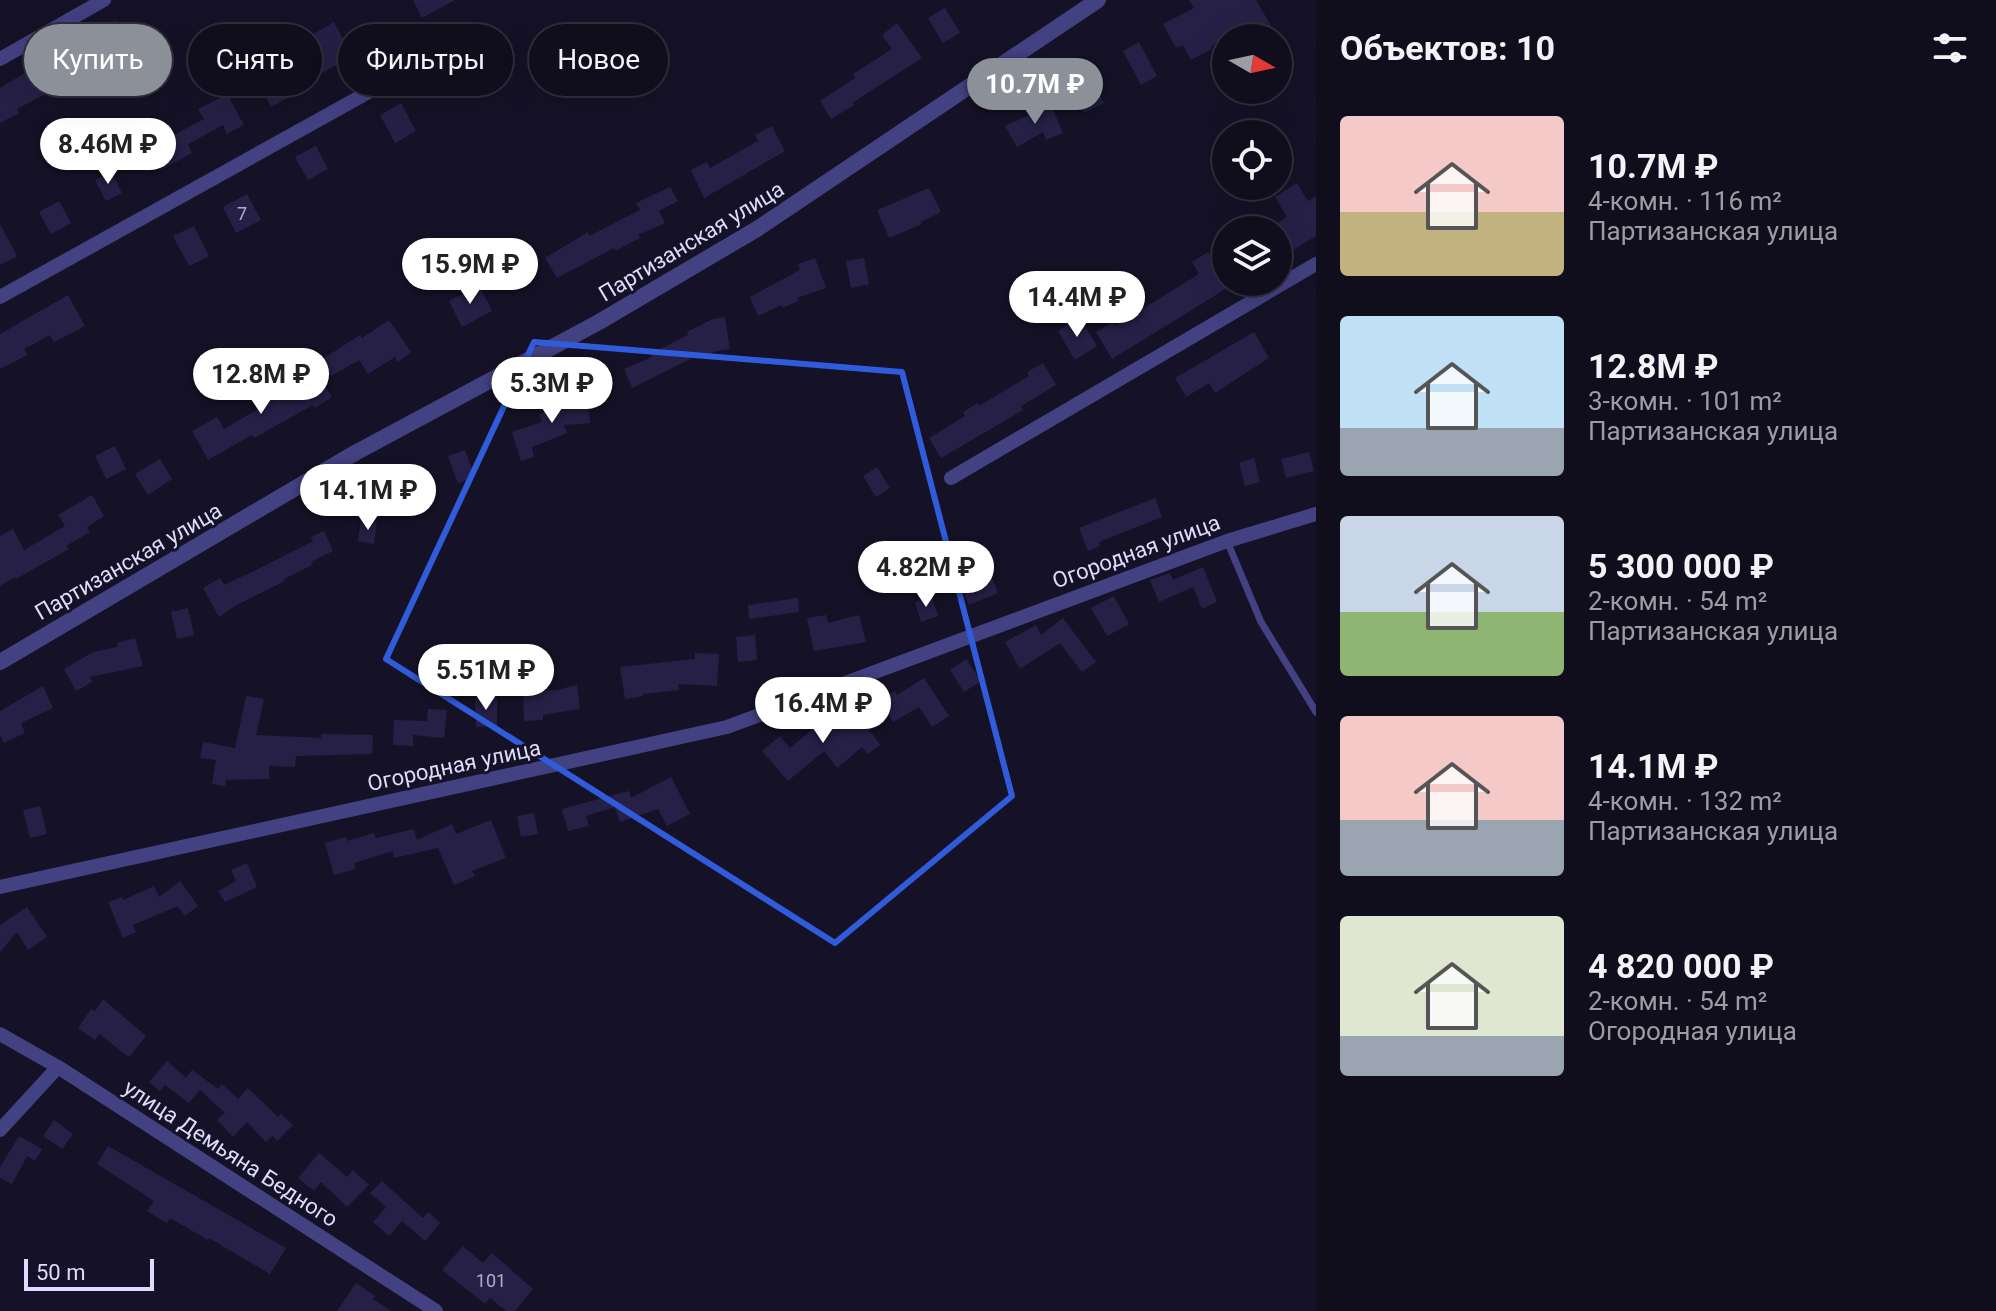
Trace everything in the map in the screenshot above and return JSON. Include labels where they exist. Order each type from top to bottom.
[{"type":"street","points":[[0,59],[104,0]]},
{"type":"street","name":"Партизанская улица","points":[[0,662],[355,453],[599,322],[757,229],[1098,0]]},
{"type":"street","points":[[0,297],[362,96]]},
{"type":"street","points":[[951,478],[1316,264]]},
{"type":"street","name":"Огородная улица","points":[[0,887],[727,727],[1227,541],[1316,514]]},
{"type":"street","name":"улица Демьяна Бедного","points":[[0,1034],[58,1067],[436,1311]]},
{"type":"street","points":[[0,1130],[58,1067]]},
{"type":"lane","points":[[1227,541],[1261,622],[1316,712]]},
{"type":"highlighted area","points":[[534,342],[902,372],[1012,796],[835,943],[386,659]]},
{"type":"building","points":[[413,0],[455,0],[422,18]]},
{"type":"building","points":[[1189,0],[1256,0],[1270,24],[1212,24],[1212,49],[1191,60],[1183,45],[1176,48],[1163,24],[1194,8]]},
{"type":"building","points":[[945,8],[960,33],[943,43],[928,18]]},
{"type":"building","points":[[334,22],[338,30],[338,64],[322,73],[322,29]]},
{"type":"building","points":[[897,23],[922,58],[831,119],[820,101],[855,78],[853,74],[892,49],[882,35]]},
{"type":"building","points":[[1139,42],[1157,76],[1141,85],[1123,51]]},
{"type":"building","points":[[24,74],[24,96],[42,96],[17,109],[19,113],[0,123],[0,88]]},
{"type":"building","points":[[1090,76],[1104,103],[1084,113],[1071,86]]},
{"type":"building","points":[[228,96],[244,125],[227,134],[223,125],[188,144],[192,153],[161,170],[149,148],[204,119],[198,109]]},
{"type":"building","points":[[265,96],[291,96],[271,107]]},
{"type":"building","points":[[401,103],[416,131],[395,143],[380,115]]},
{"type":"building","points":[[1051,105],[1063,133],[1046,140],[1043,132],[1017,147],[1005,126]]},
{"type":"building","points":[[772,126],[785,151],[704,198],[691,170],[707,162],[710,168],[758,141],[755,135]]},
{"type":"building","points":[[316,146],[328,169],[308,180],[295,157]]},
{"type":"building","points":[[111,172],[122,193],[106,201],[95,180]]},
{"type":"building","points":[[1297,183],[1308,201],[1316,196],[1316,236],[1292,251],[1292,216],[1286,216],[1277,200],[1292,200],[1292,186]]},
{"type":"building","points":[[670,187],[678,201],[659,211],[665,223],[557,278],[545,258],[588,232],[589,236],[640,210],[636,203]]},
{"type":"building","points":[[929,188],[941,212],[889,238],[877,210]]},
{"type":"building","points":[[247,194],[261,220],[236,233],[223,207]]},
{"type":"building","points":[[59,201],[71,223],[51,234],[39,212]]},
{"type":"building","points":[[0,224],[17,256],[0,265]]},
{"type":"building","points":[[194,226],[209,256],[189,266],[173,236]]},
{"type":"building","points":[[1208,252],[1212,259],[1214,296],[1112,359],[1096,332],[1113,322],[1115,326],[1199,274],[1192,262]]},
{"type":"building","points":[[815,258],[826,288],[758,316],[750,297],[800,270],[798,264]]},
{"type":"building","points":[[864,258],[869,284],[851,288],[846,261]]},
{"type":"building","points":[[479,285],[492,311],[462,327],[449,301]]},
{"type":"building","points":[[68,295],[85,326],[54,342],[50,335],[24,349],[27,355],[0,369],[0,334]]},
{"type":"building","points":[[725,317],[730,349],[716,351],[700,359],[698,355],[632,388],[624,369],[652,357],[650,354],[688,335],[687,332],[713,319]]},
{"type":"building","points":[[1079,317],[1097,346],[1075,360],[1058,331]]},
{"type":"building","points":[[389,320],[411,352],[398,362],[395,357],[368,374],[359,360],[331,376],[321,360]]},
{"type":"building","points":[[1254,332],[1269,358],[1215,393],[1209,383],[1186,397],[1175,378]]},
{"type":"building","points":[[1043,363],[1056,385],[1021,406],[1023,410],[941,458],[929,438],[965,416],[963,412],[1029,376],[1027,372]]},
{"type":"building","points":[[318,375],[332,397],[208,460],[192,431],[217,417],[224,429],[265,405],[256,389],[273,379],[283,397]]},
{"type":"building","points":[[588,395],[590,423],[564,425],[567,433],[532,447],[534,457],[521,461],[512,432],[542,422],[539,414],[570,402],[570,396]]},
{"type":"building","points":[[115,446],[126,469],[106,479],[95,456]]},
{"type":"building","points":[[465,450],[475,477],[458,483],[448,456]]},
{"type":"building","points":[[1309,452],[1314,471],[1286,478],[1281,459]]},
{"type":"building","points":[[1254,458],[1260,482],[1245,486],[1239,463]]},
{"type":"building","points":[[160,459],[172,479],[148,495],[135,474]]},
{"type":"building","points":[[877,467],[890,488],[876,497],[863,476]]},
{"type":"building","points":[[92,495],[104,516],[87,527],[90,532],[66,546],[69,549],[0,586],[0,536],[13,529],[24,550],[65,526],[58,515]]},
{"type":"building","points":[[1155,498],[1162,517],[1099,542],[1100,546],[1088,551],[1079,528]]},
{"type":"building","points":[[361,520],[377,522],[374,544],[358,541]]},
{"type":"building","points":[[324,531],[333,551],[219,617],[203,588],[220,578],[224,585],[256,570],[313,541],[311,537]]},
{"type":"building","points":[[1203,567],[1217,602],[1202,609],[1193,587],[1159,602],[1150,580],[1170,573],[1173,580]]},
{"type":"building","points":[[990,572],[998,593],[969,605],[960,584]]},
{"type":"building","points":[[1114,596],[1129,624],[1107,636],[1091,608]]},
{"type":"building","points":[[932,597],[938,616],[921,622],[915,602]]},
{"type":"building","points":[[798,598],[799,612],[749,619],[748,605]]},
{"type":"building","points":[[188,608],[194,635],[177,639],[171,612]]},
{"type":"building","points":[[826,615],[828,623],[859,615],[866,642],[814,651],[807,618]]},
{"type":"building","points":[[1063,618],[1096,662],[1082,672],[1060,643],[1020,669],[1005,642],[1036,625],[1041,635]]},
{"type":"building","points":[[755,635],[757,660],[738,662],[736,637]]},
{"type":"building","points":[[135,638],[143,666],[90,677],[92,682],[76,691],[64,669],[93,652],[118,647],[117,643]]},
{"type":"building","points":[[695,653],[719,654],[717,686],[678,684],[679,690],[625,699],[620,667],[695,659]]},
{"type":"building","points":[[966,659],[981,681],[964,692],[950,670]]},
{"type":"building","points":[[924,678],[949,716],[932,727],[919,707],[893,722],[880,700],[895,691],[897,695]]},
{"type":"building","points":[[577,685],[580,709],[543,715],[543,720],[524,721],[523,691],[558,690]]},
{"type":"building","points":[[43,686],[53,708],[21,723],[25,733],[4,743],[0,735],[0,711]]},
{"type":"building","points":[[246,696],[264,699],[256,735],[321,738],[321,734],[373,735],[372,754],[296,756],[295,767],[269,766],[269,779],[226,780],[225,786],[212,784],[216,760],[200,758],[203,742],[235,748]]},
{"type":"building","points":[[475,698],[497,698],[497,726],[476,727]]},
{"type":"building","points":[[854,707],[880,745],[868,754],[862,747],[837,768],[824,751],[788,781],[762,751],[780,736],[790,748],[825,719],[829,725]]},
{"type":"building","points":[[428,709],[447,710],[444,738],[413,735],[413,746],[393,745],[394,720],[427,721]]},
{"type":"building","points":[[671,777],[690,814],[667,826],[658,809],[620,822],[615,807],[586,816],[589,826],[568,831],[562,809],[629,791],[631,798]]},
{"type":"building","points":[[40,806],[47,834],[30,838],[23,810]]},
{"type":"building","points":[[534,813],[538,834],[521,837],[517,816]]},
{"type":"building","points":[[491,820],[506,858],[472,871],[475,876],[454,885],[438,848],[394,858],[393,851],[354,863],[356,869],[334,875],[325,843],[346,837],[347,841],[374,833],[376,838],[414,829],[417,840],[452,824],[456,834]]},
{"type":"building","points":[[247,863],[257,887],[225,902],[218,891],[236,881],[231,870]]},
{"type":"building","points":[[180,881],[198,906],[185,916],[178,906],[133,925],[136,932],[123,938],[108,902],[122,897],[123,900],[154,886],[159,897]]},
{"type":"building","points":[[27,907],[47,937],[28,950],[17,932],[0,952],[0,925]]},
{"type":"building","points":[[103,999],[146,1036],[129,1057],[99,1034],[95,1040],[78,1028],[91,1009],[95,1011]]},
{"type":"building","points":[[167,1061],[186,1078],[192,1070],[218,1089],[222,1084],[238,1099],[248,1088],[278,1117],[281,1114],[293,1125],[277,1141],[273,1136],[266,1142],[247,1122],[233,1137],[217,1120],[225,1113],[200,1090],[189,1103],[165,1085],[160,1091],[149,1082]]},
{"type":"building","points":[[54,1120],[73,1134],[62,1149],[43,1136]]},
{"type":"building","points":[[19,1136],[42,1149],[35,1161],[27,1156],[12,1184],[0,1178],[0,1167]]},
{"type":"building","points":[[108,1146],[286,1248],[270,1274],[170,1218],[167,1223],[147,1211],[154,1201],[97,1164]]},
{"type":"building","points":[[319,1153],[347,1177],[353,1170],[369,1185],[347,1207],[321,1182],[314,1191],[298,1178]]},
{"type":"building","points":[[382,1181],[423,1218],[428,1212],[440,1223],[425,1241],[402,1221],[389,1236],[373,1222],[386,1207],[370,1193]]},
{"type":"building","points":[[463,1246],[483,1263],[492,1253],[533,1289],[515,1311],[506,1311],[490,1298],[485,1304],[442,1270]]},
{"type":"building","points":[[356,1283],[375,1296],[373,1299],[391,1311],[337,1311]]}]
